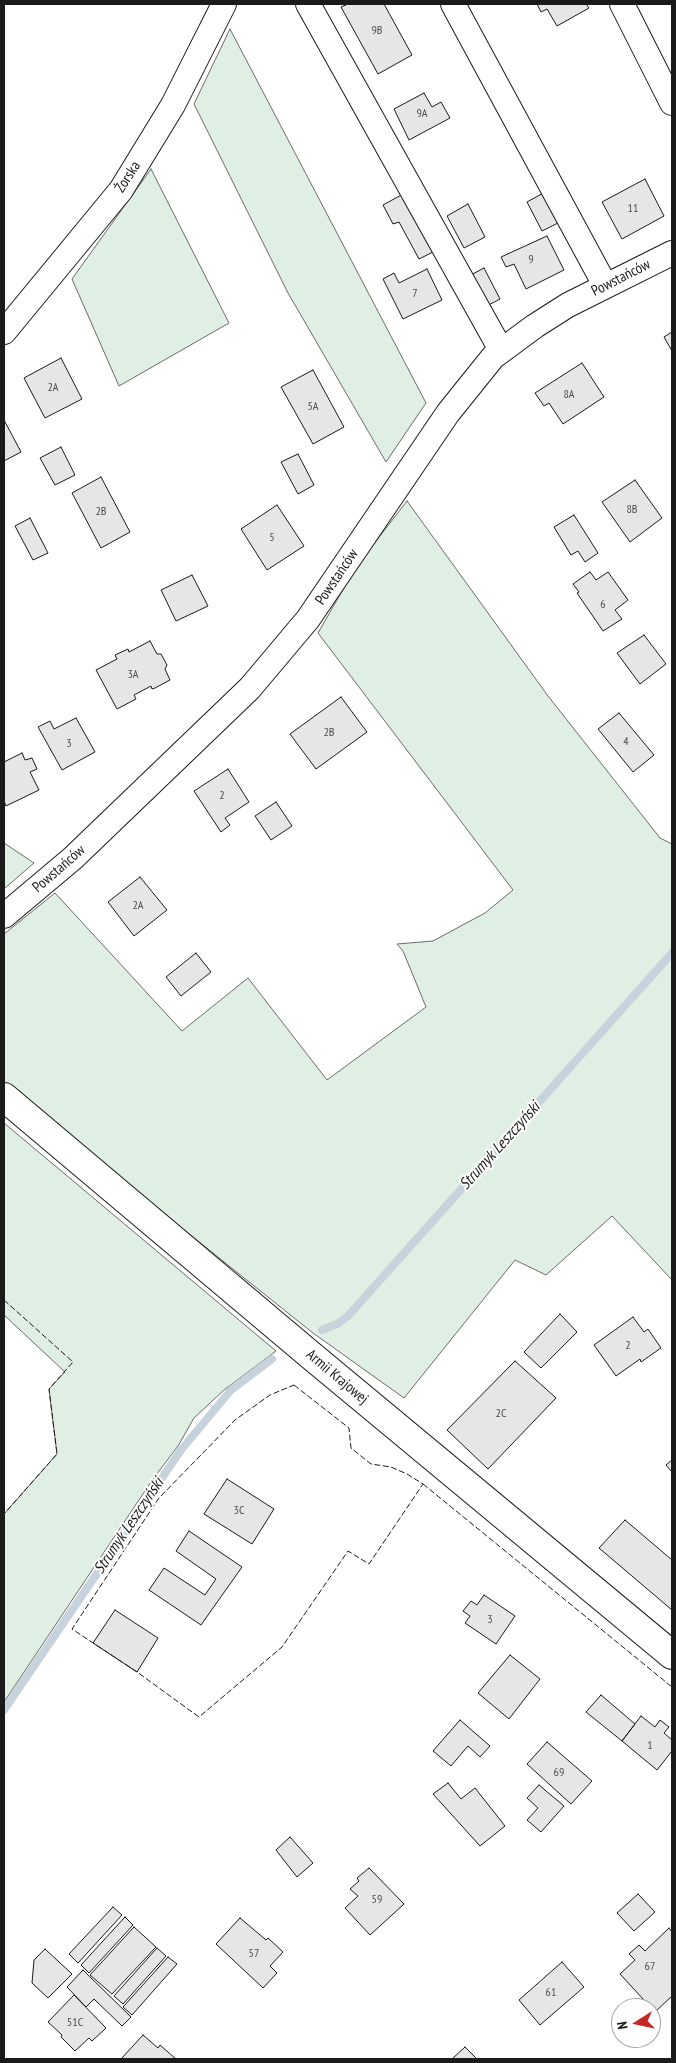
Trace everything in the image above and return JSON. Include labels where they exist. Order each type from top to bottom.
[{"type":"street","name":"Żorska","points":[[4,332],[121,190],[173,105],[224,4]]},
{"type":"street","points":[[308,4],[501,350]]},
{"type":"street","points":[[452,4],[605,285]]},
{"type":"street","points":[[622,4],[672,103]]},
{"type":"street","name":"Powstańców","points":[[4,916],[73,858],[250,688],[308,619],[448,413],[501,350],[568,305],[672,253]]},
{"type":"street","name":"Armii Krajowej","points":[[4,1097],[256,1310],[672,1655]]},
{"type":"green space","points":[[230,29],[426,403],[386,462],[288,293],[194,104]]},
{"type":"green space","points":[[151,169],[229,323],[119,386],[72,279]]},
{"type":"green space","points":[[407,501],[548,696],[660,838],[672,844],[672,1280],[612,1216],[546,1275],[515,1260],[404,1398],[313,1333],[4,1086],[4,934],[55,893],[182,1031],[248,978],[327,1080],[426,1007],[403,951],[397,944],[433,941],[485,913],[513,890],[318,633],[356,567]]},
{"type":"green space","points":[[4,843],[34,863],[4,889]]},
{"type":"green space","points":[[4,1123],[276,1351],[224,1390],[194,1418],[178,1446],[153,1479],[4,1702],[4,1514],[57,1454],[49,1389],[65,1372],[4,1315]]},
{"type":"building","points":[[348,4],[384,4],[412,55],[378,74],[341,7]]},
{"type":"building","points":[[537,4],[586,4],[589,8],[557,26],[547,9],[541,12]]},
{"type":"building","points":[[424,93],[432,107],[441,102],[450,118],[409,140],[394,109]]},
{"type":"building","points":[[645,179],[664,216],[622,239],[602,202]]},
{"type":"building","points":[[547,191],[562,221],[542,231],[527,202]]},
{"type":"building","points":[[403,194],[435,251],[419,259],[399,222],[393,224],[383,205]]},
{"type":"building","points":[[468,204],[485,237],[464,248],[447,216]]},
{"type":"building","points":[[547,236],[564,270],[526,289],[514,264],[506,267],[501,257]]},
{"type":"building","points":[[484,268],[500,299],[483,308],[467,277]]},
{"type":"building","points":[[427,269],[442,300],[403,319],[383,279],[394,273],[399,283]]},
{"type":"building","points":[[672,332],[672,351],[664,337]]},
{"type":"building","points":[[61,358],[82,399],[45,418],[24,378]]},
{"type":"building","points":[[582,363],[604,397],[563,424],[549,403],[544,406],[535,393]]},
{"type":"building","points":[[313,370],[344,427],[313,444],[281,387]]},
{"type":"building","points":[[4,420],[21,452],[4,461]]},
{"type":"building","points":[[61,447],[75,475],[55,485],[40,458]]},
{"type":"building","points":[[298,454],[314,485],[298,494],[281,462]]},
{"type":"building","points":[[101,477],[130,532],[101,548],[72,493]]},
{"type":"building","points":[[635,480],[662,518],[630,542],[602,502]]},
{"type":"building","points":[[277,505],[304,546],[267,570],[241,529]]},
{"type":"building","points":[[574,515],[598,553],[585,562],[578,551],[571,555],[554,527]]},
{"type":"building","points":[[30,518],[48,553],[33,560],[15,526]]},
{"type":"building","points":[[590,572],[596,580],[608,572],[628,600],[615,610],[622,619],[603,631],[573,584]]},
{"type":"building","points":[[192,575],[208,606],[176,621],[161,590]]},
{"type":"building","points":[[644,635],[666,664],[640,684],[617,653]]},
{"type":"building","points":[[150,641],[157,654],[161,654],[167,665],[165,669],[170,680],[152,689],[151,686],[134,695],[136,699],[117,709],[96,670],[117,659],[115,655],[128,649],[129,652]]},
{"type":"building","points":[[341,697],[367,732],[316,769],[290,734]]},
{"type":"building","points":[[619,713],[654,755],[633,772],[598,729]]},
{"type":"building","points":[[76,718],[95,752],[62,770],[38,727],[50,721],[54,729]]},
{"type":"building","points":[[22,753],[25,760],[32,758],[37,769],[30,772],[39,790],[6,806],[4,801],[4,762]]},
{"type":"building","points":[[228,769],[249,802],[225,818],[230,825],[221,832],[194,791]]},
{"type":"building","points":[[276,802],[292,826],[271,840],[255,816]]},
{"type":"building","points":[[140,877],[167,910],[134,936],[108,902]]},
{"type":"building","points":[[196,953],[211,972],[181,996],[166,977]]},
{"type":"building","points":[[560,1314],[577,1332],[541,1368],[524,1352]]},
{"type":"building","points":[[633,1317],[644,1332],[648,1329],[661,1348],[641,1362],[640,1359],[616,1376],[594,1345]]},
{"type":"building","points":[[515,1361],[556,1398],[488,1469],[447,1430]]},
{"type":"building","points":[[672,1460],[672,1472],[666,1465]]},
{"type":"building","points":[[227,1479],[274,1509],[252,1544],[204,1514]]},
{"type":"building","points":[[625,1520],[672,1560],[672,1610],[599,1548]]},
{"type":"building","points":[[189,1531],[242,1567],[201,1625],[149,1590],[164,1568],[205,1595],[216,1579],[176,1551]]},
{"type":"building","points":[[484,1595],[515,1616],[496,1644],[465,1623],[470,1616],[463,1611],[471,1601],[477,1605]]},
{"type":"building","points":[[115,1610],[158,1638],[137,1672],[93,1643]]},
{"type":"building","points":[[510,1655],[540,1679],[509,1719],[478,1693]]},
{"type":"building","points":[[601,1695],[635,1724],[622,1741],[586,1712]]},
{"type":"building","points":[[641,1716],[655,1727],[660,1720],[669,1727],[664,1733],[672,1740],[672,1751],[657,1770],[622,1741]]},
{"type":"building","points":[[460,1720],[490,1746],[480,1757],[468,1746],[451,1766],[433,1751]]},
{"type":"building","points":[[547,1742],[592,1781],[571,1804],[527,1764]]},
{"type":"building","points":[[448,1783],[461,1799],[475,1788],[505,1826],[480,1846],[433,1794]]},
{"type":"building","points":[[539,1785],[564,1806],[541,1832],[527,1820],[538,1808],[527,1798]]},
{"type":"building","points":[[290,1837],[313,1863],[297,1877],[276,1850]]},
{"type":"building","points":[[369,1868],[404,1904],[370,1935],[345,1908],[358,1896],[350,1889],[359,1881],[357,1878]]},
{"type":"building","points":[[638,1894],[655,1912],[634,1931],[617,1913]]},
{"type":"building","points":[[113,1907],[122,1915],[78,1963],[69,1954]]},
{"type":"building","points":[[125,1917],[133,1925],[89,1973],[81,1965]]},
{"type":"building","points":[[240,1918],[266,1940],[268,1938],[283,1952],[270,1966],[277,1973],[263,1988],[216,1944]]},
{"type":"building","points":[[134,1927],[156,1947],[112,1994],[90,1975]]},
{"type":"building","points":[[669,1928],[672,1932],[672,1996],[661,2006],[661,1998],[642,1998],[620,1974],[635,1960],[629,1954],[639,1945],[645,1951]]},
{"type":"building","points":[[157,1948],[166,1956],[123,2004],[114,1996]]},
{"type":"building","points":[[45,1949],[72,1974],[48,1998],[32,1983],[34,1960]]},
{"type":"building","points":[[168,1957],[177,1964],[132,2015],[123,2007]]},
{"type":"building","points":[[562,1962],[584,1987],[540,2025],[519,2000]]},
{"type":"building","points":[[83,1970],[131,2017],[122,2026],[94,1999],[86,2007],[67,1987]]},
{"type":"building","points":[[74,1995],[106,2028],[92,2041],[89,2038],[75,2051],[48,2022]]},
{"type":"building","points":[[143,2035],[158,2048],[160,2045],[176,2059],[121,2059]]},
{"type":"building","points":[[465,2047],[477,2059],[452,2059]]},
{"type":"waterway","name":"Strumyk Leszczyński","points":[[322,1330],[337,1324],[348,1316],[672,953]]},
{"type":"waterway","name":"Strumyk Leszczyński","points":[[4,1710],[181,1450],[231,1390],[272,1359]]},
{"type":"fence","points":[[4,1300],[73,1362],[49,1389],[57,1454],[4,1514]]},
{"type":"fence","points":[[294,1385],[349,1428],[351,1448],[371,1464],[391,1467],[423,1484],[369,1564],[348,1551],[282,1647],[199,1717],[137,1672],[72,1629],[159,1498],[235,1420],[270,1395],[294,1385]]},
{"type":"fence","points":[[423,1484],[672,1687]]}]
